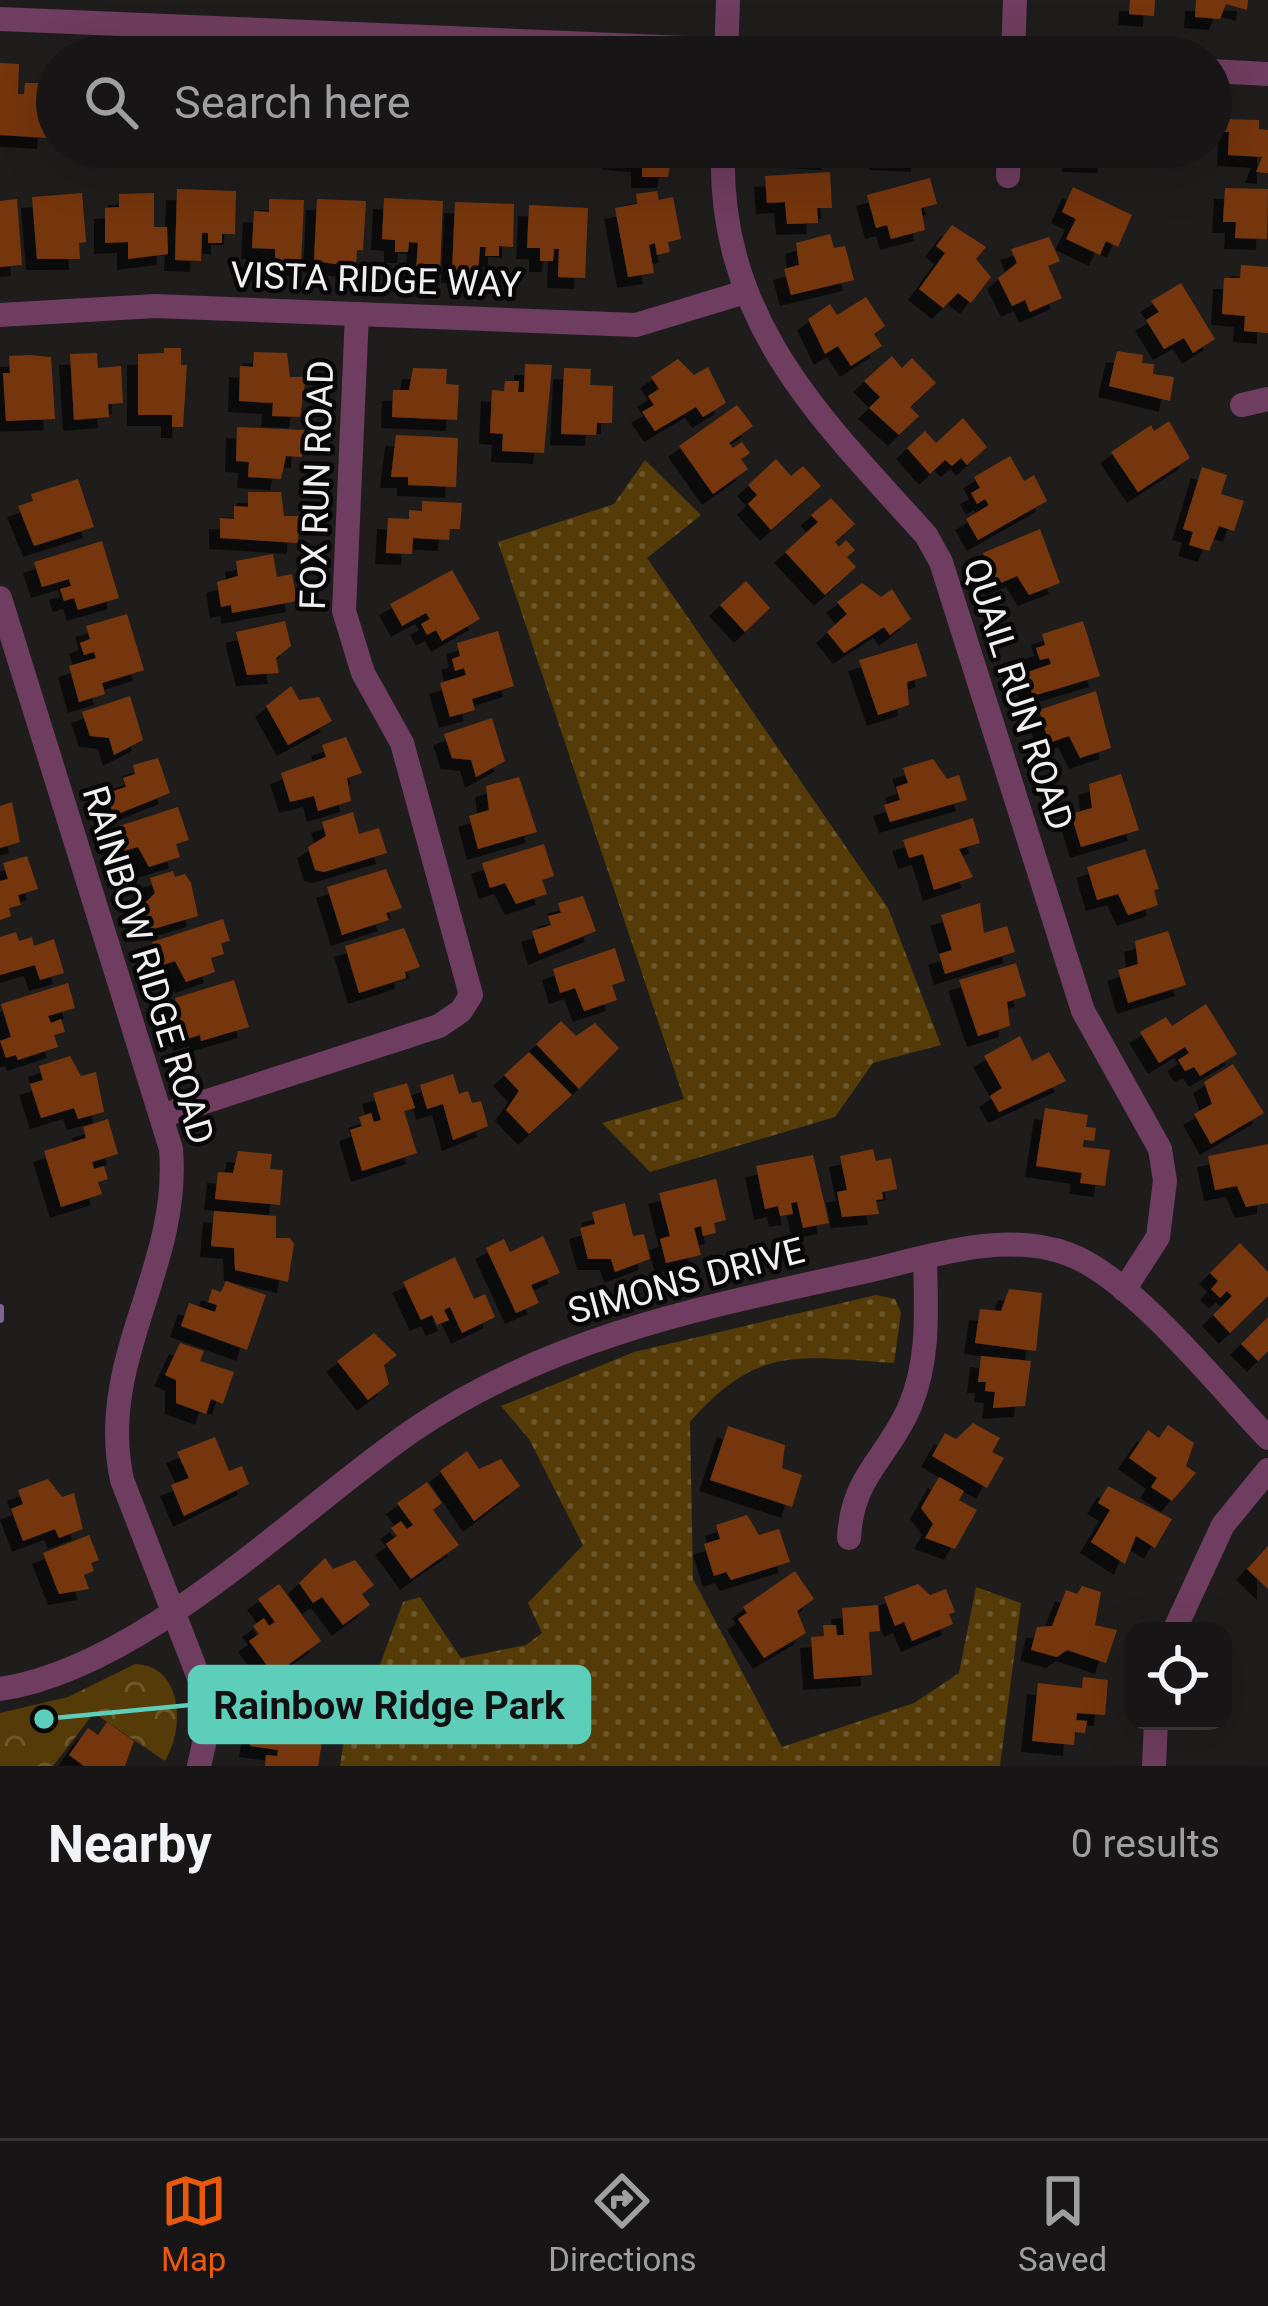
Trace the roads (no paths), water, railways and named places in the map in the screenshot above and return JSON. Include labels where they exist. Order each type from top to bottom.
[{"type":"street","points":[[727,36],[728,0]]},
{"type":"street","points":[[1014,36],[1015,0]]},
{"type":"street","points":[[0,19],[191,13],[499,36]]},
{"type":"street","points":[[1232,72],[1268,74]]},
{"type":"street","name":"QUAIL RUN ROAD","points":[[724,168],[727,220],[745,292],[786,374],[926,535],[941,562],[1083,1011],[1160,1149],[1166,1181],[1158,1237],[1124,1291]]},
{"type":"street","points":[[1008,168],[1008,176]]},
{"type":"street","name":"VISTA RIDGE WAY","points":[[0,315],[155,306],[636,325],[745,292]]},
{"type":"street","name":"FOX RUN ROAD","points":[[161,1116],[440,1026],[461,1011],[471,995],[402,743],[363,673],[344,611],[357,314]]},
{"type":"street","points":[[1242,405],[1268,399]]},
{"type":"street","name":"RAINBOW RIDGE ROAD","points":[[0,598],[161,1116],[172,1166],[171,1215],[118,1381],[114,1414],[122,1480],[206,1696],[209,1722],[199,1766]]},
{"type":"street","name":"SIMONS DRIVE","points":[[0,1689],[90,1663],[173,1610],[413,1431],[536,1361],[667,1315],[983,1246],[1042,1246],[1072,1255],[1124,1291],[1268,1438]]},
{"type":"street","points":[[849,1538],[850,1508],[864,1474],[892,1439],[922,1374],[925,1258]]},
{"type":"street","points":[[1178,1622],[1222,1525],[1268,1470]]},
{"type":"street","points":[[1154,1766],[1156,1730]]},
{"type":"waterway","points":[[0,1308],[0,1319]]},
{"type":"place","name":"Rainbow Ridge Park","points":[[44,1719]]}]
